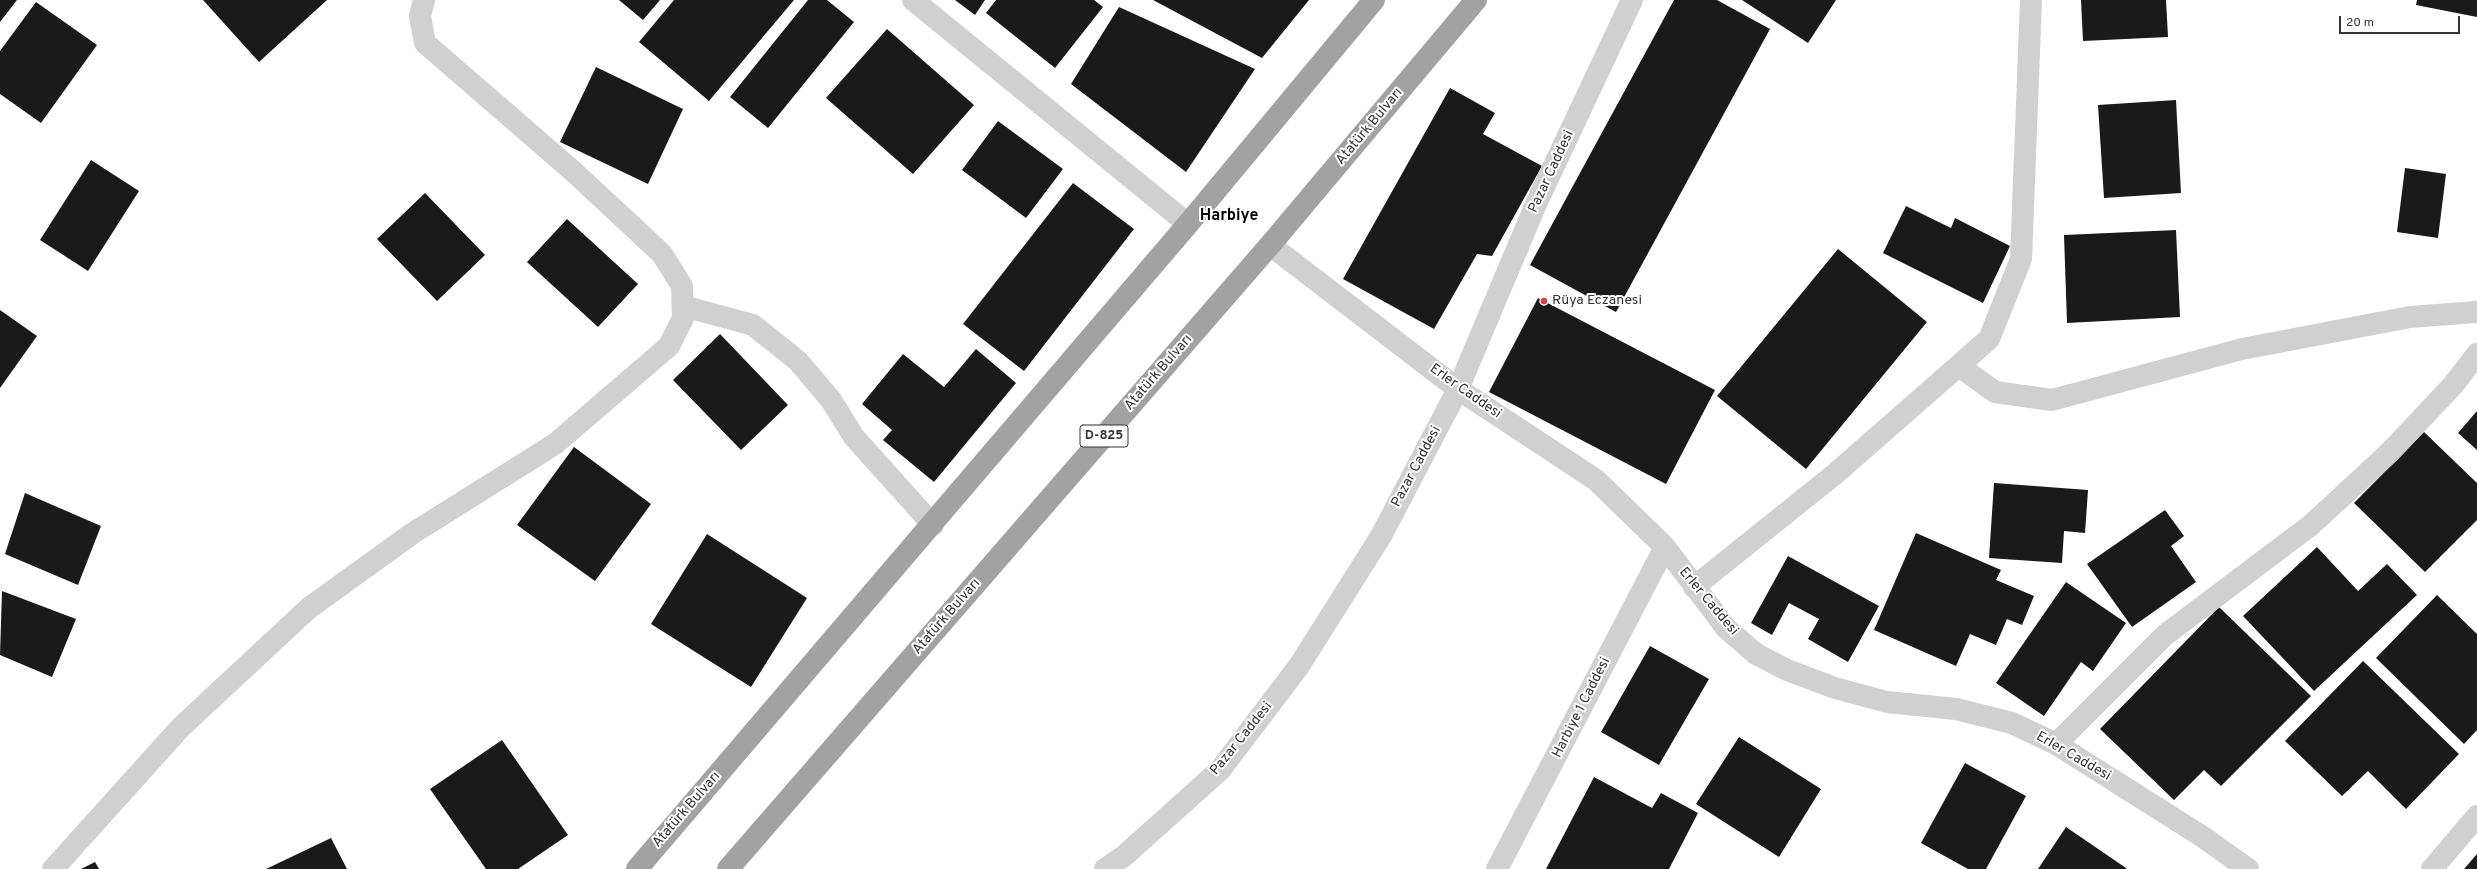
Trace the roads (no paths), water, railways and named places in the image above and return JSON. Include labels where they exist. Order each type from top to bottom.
[{"type":"highway","name":"Atatürk Bulvarı","points":[[637,869],[933,525],[1188,224],[1374,0]]},
{"type":"highway","name":"Atatürk Bulvarı","points":[[728,869],[1270,245],[1476,0]]},
{"type":"street","points":[[53,869],[181,727],[309,608],[412,533],[555,444],[669,346],[683,318],[682,286],[662,254],[574,172],[425,43],[420,16],[424,0]]},
{"type":"street","points":[[913,0],[1188,224]]},
{"type":"street","name":"Pazar Caddesi","points":[[1105,869],[1124,856],[1220,770],[1299,666],[1381,536],[1458,389],[1536,204],[1632,0]]},
{"type":"street","points":[[1694,587],[1835,474],[1989,338],[2021,259],[2031,0]]},
{"type":"street","name":"Erler Caddesi","points":[[1270,245],[1458,389],[1596,480],[1665,547],[1726,628],[1756,654],[1787,670],[1835,688],[1887,702],[1956,709],[2012,723],[2056,744],[2203,837],[2248,869]]},
{"type":"street","points":[[683,306],[753,325],[798,361],[831,400],[854,436],[933,525]]},
{"type":"street","points":[[1959,366],[1996,392],[2052,400],[2242,348],[2410,316],[2477,312]]},
{"type":"street","points":[[2056,744],[2165,636],[2310,525],[2379,462],[2454,384],[2477,354]]},
{"type":"street","name":"Harbiye 1 Caddesi","points":[[1497,869],[1665,547]]},
{"type":"street","points":[[2432,869],[2477,816]]},
{"type":"place","name":"Rüya Eczanesi","points":[[1544,301]]},
{"type":"district","name":"Harbiye","points":[[1229,217]]}]
